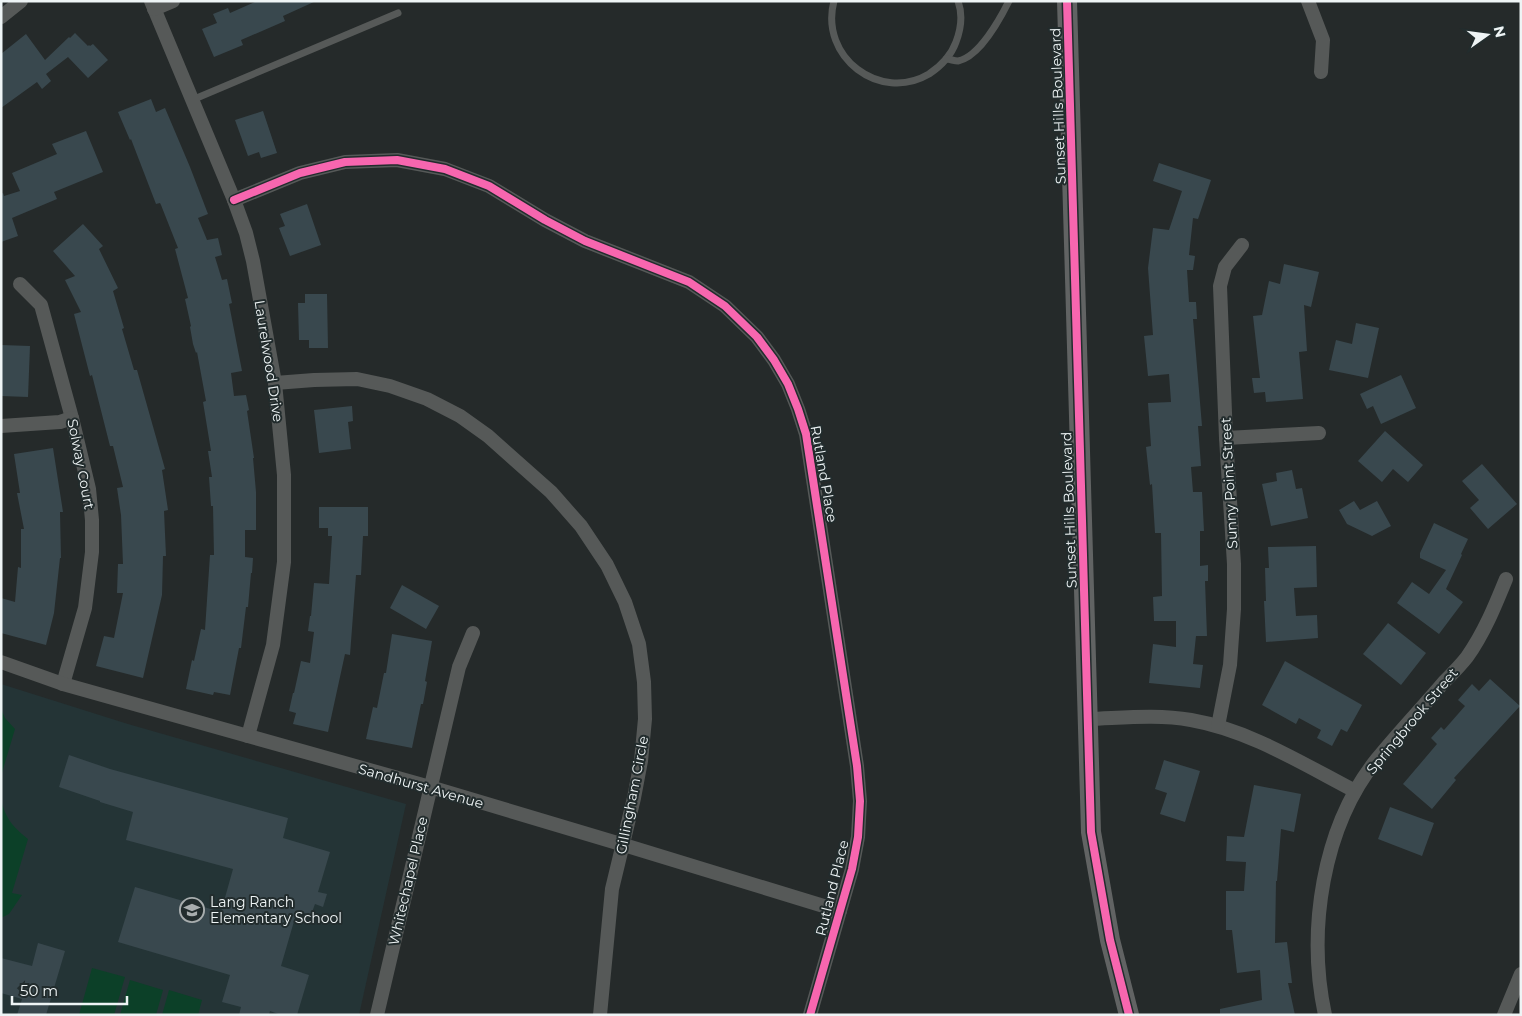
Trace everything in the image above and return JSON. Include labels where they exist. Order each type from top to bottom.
[{"type":"street","points":[[1,17],[20,1]]},
{"type":"street","points":[[153,5],[173,1]]},
{"type":"street","name":"Sunset Hills Boulevard","points":[[1067,1],[1091,832],[1110,940],[1129,1015]]},
{"type":"street","points":[[1308,1],[1323,40],[1321,72]]},
{"type":"street","name":"Laurelwood Drive","points":[[153,5],[246,233],[253,261],[275,383],[284,475],[284,562],[273,645],[248,736]]},
{"type":"street","name":"Rutland Place","points":[[234,200],[300,173],[345,162],[397,160],[445,169],[489,186],[545,220],[585,241],[689,282],[725,306],[757,337],[774,360],[788,384],[806,434],[857,766],[860,801],[858,837],[852,869],[810,1015]]},
{"type":"street","name":"Sunny Point Street","points":[[1218,726],[1230,665],[1234,609],[1234,564],[1226,438],[1220,286],[1225,267],[1242,245]]},
{"type":"street","name":"Solway Court","points":[[20,284],[41,304],[89,489],[92,520],[92,552],[85,608],[63,684]]},
{"type":"street","name":"Gillingham Circle","points":[[275,383],[314,380],[357,380],[390,386],[427,399],[460,416],[488,436],[551,492],[582,526],[607,564],[625,602],[639,644],[643,673],[645,719],[641,761],[624,845],[612,889],[600,1015]]},
{"type":"street","points":[[1,426],[60,422],[72,418]]},
{"type":"street","points":[[1226,438],[1319,433]]},
{"type":"street","name":"Springbrook Street","points":[[1325,1015],[1318,964],[1318,921],[1324,879],[1336,832],[1355,791],[1376,760],[1467,656],[1490,619],[1506,579]]},
{"type":"street","name":"Whitechapel Place","points":[[378,1015],[459,667],[473,633]]},
{"type":"street","name":"Sandhurst Avenue","points":[[1,662],[63,684],[430,787],[840,911]]},
{"type":"street","points":[[1088,719],[1165,717],[1218,726],[1260,742],[1355,791]]},
{"type":"street","points":[[1504,1015],[1521,974]]},
{"type":"lane","points":[[834,1],[831,11],[833,33],[841,53],[856,70],[876,80],[898,84],[919,79],[938,68],[952,51],[960,30],[961,8],[958,1]]},
{"type":"lane","points":[[946,59],[957,61],[970,56],[994,30],[1010,1]]},
{"type":"lane","points":[[192,100],[398,13]]},
{"type":"shaded area","name":"Lang Ranch Elementary School","points":[[1,684],[128,724],[406,804],[359,1015],[1,1015]]},
{"type":"green space","points":[[1,709],[5,718],[15,729],[1,776]]},
{"type":"green space","points":[[1,799],[10,822],[28,839],[12,893],[22,895],[9,914],[1,918]]},
{"type":"green space","points":[[92,968],[125,977],[114,1015],[79,1015]]},
{"type":"green space","points":[[130,980],[163,990],[156,1015],[120,1015]]},
{"type":"green space","points":[[169,990],[202,1000],[198,1015],[162,1015]]},
{"type":"building","points":[[257,1],[316,1],[283,16],[285,21],[241,40],[243,45],[214,57],[202,29],[217,23],[213,14],[228,8],[230,13]]},
{"type":"building","points":[[75,33],[88,46],[93,44],[108,60],[88,78],[68,57],[46,74],[51,81],[42,89],[37,82],[1,108],[1,54],[26,34],[45,60]]},
{"type":"building","points":[[151,99],[156,112],[165,108],[190,167],[208,214],[198,218],[207,240],[218,238],[222,255],[215,257],[222,280],[227,279],[232,303],[229,304],[242,371],[231,373],[234,396],[246,395],[249,410],[247,411],[254,458],[256,492],[256,530],[245,530],[245,557],[253,558],[252,573],[241,648],[239,648],[230,695],[214,692],[213,695],[186,689],[201,629],[205,630],[210,555],[214,555],[213,506],[211,506],[209,477],[212,477],[208,451],[211,451],[203,402],[206,401],[185,299],[188,298],[175,249],[178,248],[160,203],[156,204],[131,139],[118,112]]},
{"type":"building","points":[[263,111],[277,153],[261,158],[259,152],[248,156],[235,120]]},
{"type":"building","points":[[86,131],[103,172],[54,192],[57,199],[12,218],[18,236],[1,242],[1,194],[3,193],[4,196],[20,191],[12,173],[57,154],[52,144]]},
{"type":"building","points":[[1159,163],[1211,180],[1198,219],[1193,218],[1189,255],[1195,256],[1193,270],[1187,270],[1189,302],[1196,302],[1197,319],[1193,319],[1202,426],[1198,426],[1201,466],[1191,467],[1193,492],[1202,492],[1204,531],[1200,531],[1200,566],[1208,565],[1208,581],[1205,581],[1207,636],[1196,636],[1193,664],[1203,665],[1200,688],[1149,683],[1153,644],[1176,647],[1176,621],[1154,621],[1153,597],[1162,596],[1161,533],[1155,533],[1152,484],[1150,485],[1146,447],[1151,446],[1148,403],[1171,402],[1169,374],[1148,376],[1144,336],[1153,335],[1148,268],[1153,228],[1169,230],[1182,191],[1153,181]]},
{"type":"building","points":[[307,204],[321,245],[290,256],[279,228],[285,226],[280,214]]},
{"type":"building","points":[[83,224],[103,246],[99,249],[118,288],[113,291],[124,328],[122,329],[134,370],[137,370],[165,469],[162,470],[168,510],[164,511],[166,556],[163,556],[162,595],[143,678],[96,666],[104,636],[114,638],[123,593],[117,593],[118,564],[123,564],[121,515],[117,488],[123,487],[113,446],[110,446],[74,314],[81,312],[65,280],[75,276],[53,251]]},
{"type":"building","points":[[1284,264],[1319,272],[1311,307],[1304,305],[1307,351],[1299,352],[1303,399],[1266,402],[1265,392],[1254,393],[1252,378],[1260,378],[1253,316],[1262,315],[1269,281],[1280,284]]},
{"type":"building","points":[[305,294],[327,294],[328,348],[309,348],[309,340],[299,340],[298,303],[305,303]]},
{"type":"building","points":[[1356,323],[1379,328],[1368,378],[1329,370],[1336,340],[1352,344]]},
{"type":"building","points":[[1,345],[30,346],[28,397],[1,396]]},
{"type":"building","points":[[1401,375],[1416,408],[1381,424],[1373,406],[1367,409],[1360,394]]},
{"type":"building","points":[[352,406],[353,421],[348,422],[351,449],[319,453],[314,410]]},
{"type":"building","points":[[1385,431],[1423,465],[1408,482],[1393,469],[1382,482],[1358,461]]},
{"type":"building","points":[[53,448],[63,512],[60,512],[61,558],[54,613],[46,645],[1,633],[1,598],[15,602],[18,567],[21,568],[21,529],[24,529],[17,493],[20,493],[14,454]]},
{"type":"building","points":[[1482,464],[1517,504],[1488,529],[1470,508],[1479,500],[1462,481]]},
{"type":"building","points":[[1292,470],[1296,489],[1302,488],[1308,518],[1271,526],[1262,484],[1277,481],[1276,473]]},
{"type":"building","points":[[1354,501],[1360,510],[1377,501],[1391,526],[1372,536],[1347,524],[1339,510]]},
{"type":"building","points":[[319,507],[368,507],[368,536],[363,536],[361,575],[356,575],[350,655],[345,654],[328,732],[293,724],[296,713],[289,711],[301,661],[310,663],[314,632],[308,631],[314,583],[329,584],[332,536],[328,536],[328,528],[319,528]]},
{"type":"building","points":[[1434,523],[1468,539],[1446,589],[1463,602],[1439,634],[1397,603],[1412,582],[1429,594],[1446,570],[1420,558],[1420,553]]},
{"type":"building","points":[[1316,546],[1317,587],[1294,588],[1296,616],[1317,615],[1318,638],[1266,642],[1264,601],[1266,601],[1265,568],[1269,568],[1268,547]]},
{"type":"building","points":[[402,585],[439,606],[426,629],[390,608]]},
{"type":"building","points":[[1388,623],[1426,653],[1401,685],[1363,654]]},
{"type":"building","points":[[392,634],[432,641],[423,704],[421,704],[412,748],[366,739],[373,707],[377,708],[384,673],[386,673]]},
{"type":"building","points":[[1285,661],[1362,705],[1347,732],[1341,729],[1332,746],[1317,738],[1321,730],[1299,718],[1296,724],[1262,705]]},
{"type":"building","points":[[1490,679],[1520,706],[1454,778],[1456,780],[1432,809],[1403,784],[1437,744],[1431,738],[1441,727],[1444,730],[1465,706],[1458,700],[1472,684],[1479,691]]},
{"type":"building","points":[[69,755],[110,769],[288,818],[283,838],[330,852],[318,892],[327,894],[323,907],[315,904],[311,915],[297,911],[281,966],[309,975],[297,1015],[281,1015],[270,1011],[269,1015],[239,1015],[241,1007],[222,1002],[230,975],[118,942],[135,887],[221,912],[233,869],[126,840],[133,812],[59,787]]},
{"type":"building","points":[[1164,760],[1200,771],[1185,822],[1160,814],[1167,793],[1155,789]]},
{"type":"building","points":[[1254,785],[1301,794],[1294,832],[1281,829],[1276,881],[1275,943],[1287,942],[1292,983],[1288,983],[1295,1015],[1220,1015],[1220,1009],[1262,1000],[1260,970],[1237,973],[1232,930],[1226,930],[1226,891],[1244,891],[1246,862],[1226,861],[1227,836],[1244,837]]},
{"type":"building","points":[[1390,807],[1434,823],[1422,856],[1378,839]]},
{"type":"building","points":[[38,943],[65,951],[46,1015],[17,1015],[22,999],[1,993],[1,958],[32,966]]},
{"type":"cycle path","points":[[1067,1],[1091,832],[1110,940],[1129,1015]]},
{"type":"cycle path","points":[[234,200],[300,173],[345,162],[397,160],[445,169],[489,186],[545,220],[585,241],[689,282],[725,306],[757,337],[774,360],[788,384],[806,434],[857,766],[860,801],[858,837],[852,869],[810,1015]]},
{"type":"place","name":"Lang Ranch Elementary School","points":[[192,910]]}]
